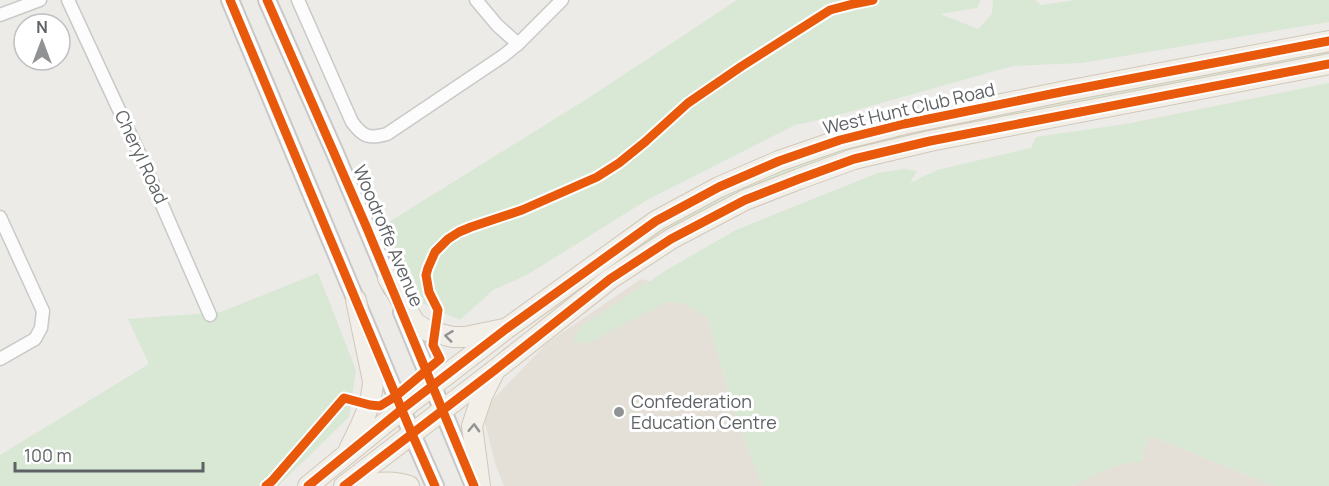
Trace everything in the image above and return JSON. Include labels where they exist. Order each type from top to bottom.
[{"type":"main road","points":[[230,0],[435,486]]},
{"type":"main road","name":"Woodroffe Avenue","points":[[267,0],[388,278],[474,486]]},
{"type":"main road","name":"West Hunt Club Road","points":[[308,486],[506,329],[656,221],[720,187],[779,161],[840,140],[904,124],[1329,41]]},
{"type":"main road","name":"West Hunt Club Road","points":[[344,486],[610,279],[696,225],[737,204],[798,178],[854,159],[930,141],[1329,64]]},
{"type":"main road","points":[[388,278],[415,323],[428,331],[453,338],[506,329]]},
{"type":"main road","points":[[348,453],[370,405],[373,381],[356,300]]},
{"type":"main road","points":[[480,486],[472,426],[482,396],[495,370]]},
{"type":"main road","points":[[362,486],[379,482],[402,483],[409,486]]},
{"type":"street","points":[[0,15],[40,0]]},
{"type":"street","name":"Cheryl Road","points":[[68,0],[145,166],[210,315]]},
{"type":"street","points":[[298,0],[352,122],[361,134],[374,138],[387,134],[518,44],[562,0]]},
{"type":"street","points":[[476,0],[497,25],[518,44]]},
{"type":"street","points":[[0,217],[43,311],[41,328],[35,339],[0,359]]},
{"type":"shaded area","points":[[641,279],[698,294],[684,304],[707,317],[735,414],[763,486],[504,486],[495,463],[482,411],[547,343]]},
{"type":"shaded area","points":[[1151,436],[1273,486],[1072,486],[1109,467],[1142,462],[1143,451]]},
{"type":"green space","points":[[737,0],[981,0],[977,8],[940,14],[978,29],[992,14],[993,0],[1035,0],[1041,5],[1076,0],[1329,0],[1329,22],[1082,63],[1013,66],[795,125],[647,200],[527,275],[493,290],[460,320],[413,299],[384,225],[590,97]]},
{"type":"green space","points":[[1329,48],[1329,56],[1032,112],[1031,107]]},
{"type":"green space","points":[[1329,83],[1329,486],[1273,486],[1151,436],[1143,451],[1142,462],[1114,467],[1072,486],[763,486],[735,414],[707,317],[684,304],[666,302],[589,343],[573,342],[580,327],[668,269],[736,230],[878,173],[904,169],[917,171],[910,183],[937,170],[1031,148],[1036,137],[1126,124]]},
{"type":"green space","points":[[1025,108],[1026,113],[910,138],[622,263],[620,260],[630,248],[657,229],[757,177],[864,141]]},
{"type":"green space","points":[[318,273],[356,370],[349,417],[278,486],[0,486],[0,455],[149,364],[128,319],[221,312]]},
{"type":"cycle path","points":[[230,0],[435,486]]},
{"type":"cycle path","points":[[267,0],[366,226],[474,486]]},
{"type":"cycle path","points":[[266,486],[344,398],[380,406],[396,396],[440,359],[433,345],[438,310],[429,292],[426,275],[435,252],[448,239],[471,227],[522,210],[597,177],[645,142],[688,103],[742,66],[830,10],[873,0]]},
{"type":"cycle path","points":[[308,486],[506,329],[656,221],[719,187],[779,161],[840,140],[904,124],[1329,41]]},
{"type":"cycle path","points":[[344,486],[610,279],[671,239],[745,200],[854,159],[930,141],[1329,64]]},
{"type":"place","name":"Confederation Education Centre","points":[[619,412]]}]
